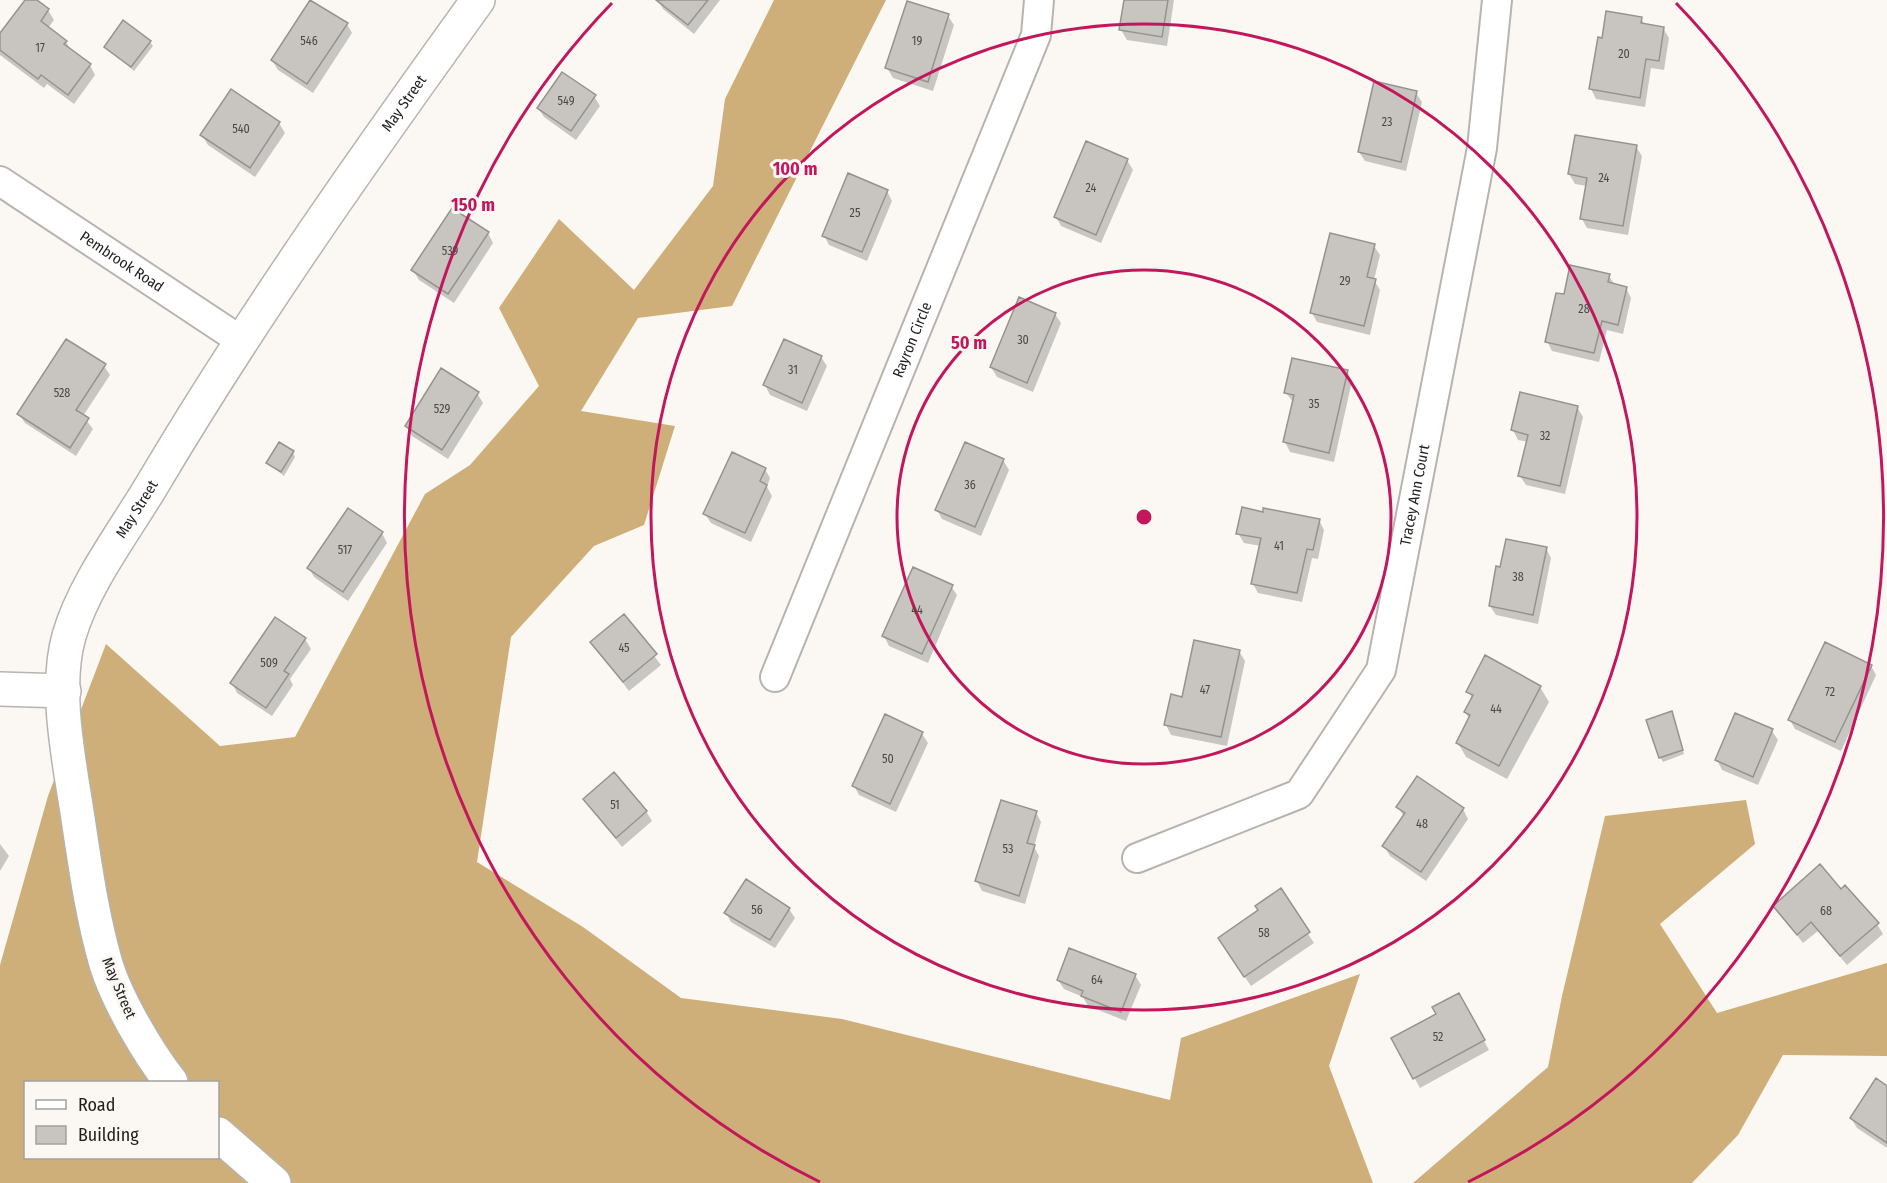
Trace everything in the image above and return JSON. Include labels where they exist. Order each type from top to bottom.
[{"type":"street","name":"May Street","points":[[170,1081],[136,1029],[107,967],[90,892],[72,776],[64,691],[66,651],[76,616],[175,446],[333,205],[478,0]]},
{"type":"street","name":"Rayron Circle","points":[[775,677],[1036,36],[1040,0]]},
{"type":"street","name":"Tracey Ann Court","points":[[1137,858],[1299,794],[1381,670],[1482,148],[1497,0]]},
{"type":"street","name":"Pembrook Road","points":[[0,181],[243,342]]},
{"type":"street","points":[[0,689],[64,691]]},
{"type":"street","points":[[219,1135],[274,1183]]},
{"type":"shaded area","points":[[774,0],[886,0],[732,306],[638,318],[581,411],[675,426],[644,525],[594,546],[511,637],[477,862],[583,927],[681,998],[842,1019],[1170,1100],[1181,1038],[1360,974],[1329,1066],[1373,1183],[0,1183],[0,965],[48,796],[106,644],[220,746],[295,737],[425,494],[470,465],[539,386],[499,308],[559,219],[634,290],[713,186],[725,99]]},
{"type":"shaded area","points":[[1746,800],[1755,844],[1660,924],[1717,1013],[1887,963],[1887,1056],[1783,1055],[1738,1135],[1692,1183],[1413,1183],[1548,1067],[1562,996],[1605,816]]},
{"type":"building","points":[[25,0],[37,0],[49,9],[41,21],[67,41],[64,44],[91,64],[68,95],[41,75],[38,79],[0,50],[0,33]]},
{"type":"building","points":[[310,0],[348,23],[307,84],[271,60]]},
{"type":"building","points":[[656,0],[708,0],[688,25]]},
{"type":"building","points":[[1124,0],[1168,0],[1162,37],[1119,30]]},
{"type":"building","points":[[907,1],[949,14],[928,82],[885,68]]},
{"type":"building","points":[[1606,11],[1642,17],[1641,23],[1664,27],[1659,61],[1646,59],[1640,98],[1589,89],[1598,37],[1602,38]]},
{"type":"building","points":[[123,20],[151,41],[131,67],[104,47]]},
{"type":"building","points":[[562,72],[596,95],[571,131],[537,108]]},
{"type":"building","points":[[1374,81],[1417,91],[1401,162],[1358,152]]},
{"type":"building","points":[[231,89],[280,122],[250,168],[200,135]]},
{"type":"building","points":[[1575,135],[1637,145],[1623,226],[1580,219],[1587,178],[1568,174]]},
{"type":"building","points":[[1086,141],[1128,159],[1096,235],[1054,217]]},
{"type":"building","points":[[848,173],[888,190],[862,252],[822,236]]},
{"type":"building","points":[[452,208],[489,232],[448,294],[411,270]]},
{"type":"building","points":[[1330,233],[1375,244],[1367,277],[1376,279],[1364,326],[1310,313]]},
{"type":"building","points":[[1570,265],[1610,274],[1608,282],[1627,287],[1618,325],[1602,321],[1594,353],[1545,342],[1556,293],[1564,294]]},
{"type":"building","points":[[1019,297],[1056,313],[1027,383],[990,367]]},
{"type":"building","points":[[66,339],[106,364],[76,410],[89,418],[70,448],[17,414]]},
{"type":"building","points":[[784,339],[822,356],[802,403],[763,385]]},
{"type":"building","points":[[1292,358],[1348,370],[1329,453],[1283,442],[1294,395],[1284,393]]},
{"type":"building","points":[[441,368],[479,392],[442,450],[405,426]]},
{"type":"building","points":[[1520,392],[1578,406],[1560,486],[1518,476],[1528,435],[1511,430]]},
{"type":"building","points":[[279,442],[294,451],[281,472],[266,463]]},
{"type":"building","points":[[965,442],[1004,459],[975,527],[935,510]]},
{"type":"building","points":[[732,452],[766,468],[760,481],[767,485],[745,533],[703,514]]},
{"type":"building","points":[[1242,507],[1263,512],[1263,508],[1320,519],[1313,550],[1307,549],[1297,593],[1251,584],[1261,538],[1236,534]]},
{"type":"building","points":[[348,508],[383,532],[343,592],[307,568]]},
{"type":"building","points":[[1506,539],[1547,547],[1533,615],[1489,606],[1496,566],[1500,567]]},
{"type":"building","points":[[913,567],[953,585],[922,654],[882,636]]},
{"type":"building","points":[[624,614],[657,654],[623,682],[590,642]]},
{"type":"building","points":[[275,617],[306,638],[284,671],[289,674],[266,708],[230,683]]},
{"type":"building","points":[[1194,640],[1240,650],[1221,737],[1164,725],[1171,694],[1182,697]]},
{"type":"building","points":[[1825,642],[1872,665],[1835,742],[1788,720]]},
{"type":"building","points":[[1485,655],[1541,686],[1499,766],[1456,743],[1470,715],[1464,712],[1473,695],[1466,692]]},
{"type":"building","points":[[1672,711],[1683,750],[1659,758],[1646,720]]},
{"type":"building","points":[[1735,713],[1773,729],[1753,777],[1715,760]]},
{"type":"building","points":[[885,714],[923,732],[890,804],[852,786]]},
{"type":"building","points":[[614,772],[647,811],[616,838],[583,799]]},
{"type":"building","points":[[1417,776],[1464,808],[1421,872],[1382,846],[1405,813],[1396,807]]},
{"type":"building","points":[[1001,800],[1037,811],[1027,843],[1035,845],[1019,896],[975,881]]},
{"type":"building","points":[[1820,864],[1841,889],[1845,885],[1879,923],[1840,956],[1811,922],[1797,935],[1773,906]]},
{"type":"building","points":[[746,879],[790,908],[770,940],[724,913]]},
{"type":"building","points":[[1281,888],[1310,932],[1244,977],[1218,938],[1258,910],[1255,906]]},
{"type":"building","points":[[1069,948],[1136,974],[1121,1012],[1081,996],[1083,991],[1057,980]]},
{"type":"building","points":[[1459,993],[1485,1040],[1413,1079],[1391,1038],[1436,1014],[1432,1007]]},
{"type":"building","points":[[1876,1078],[1887,1086],[1887,1143],[1850,1118]]}]
